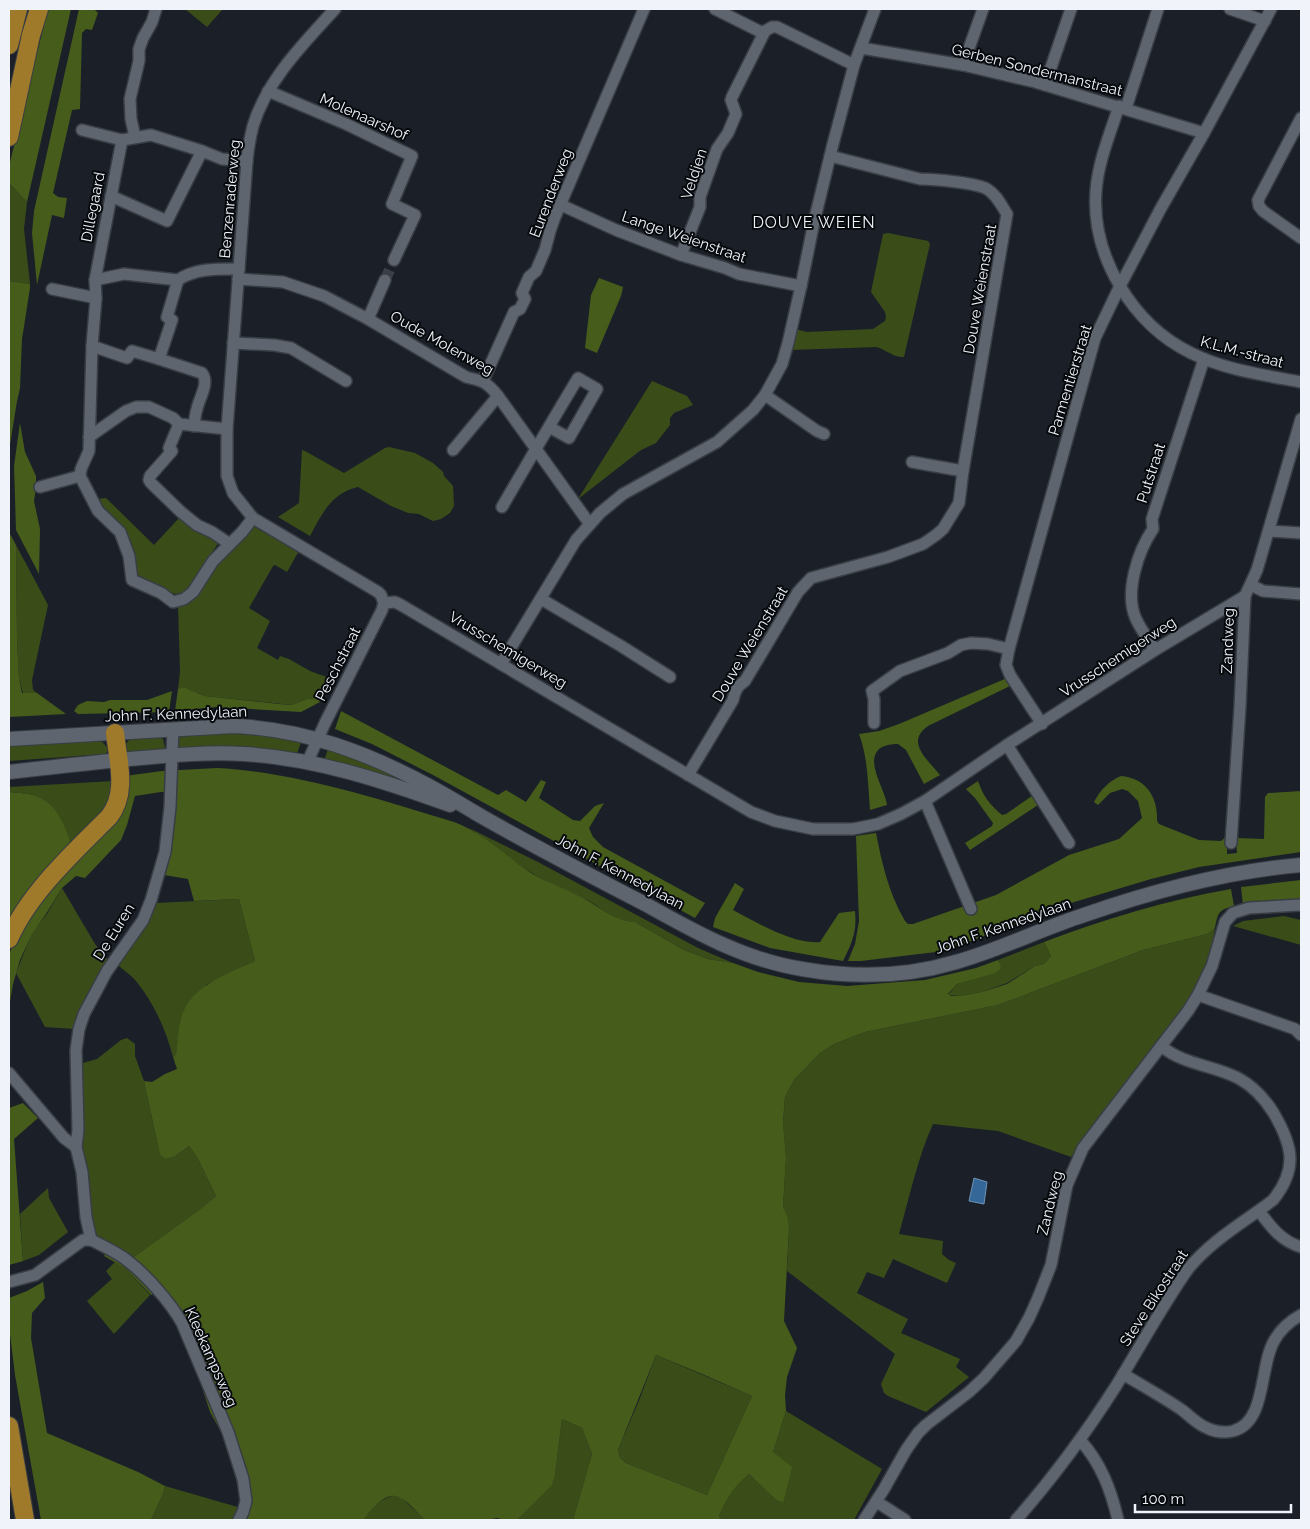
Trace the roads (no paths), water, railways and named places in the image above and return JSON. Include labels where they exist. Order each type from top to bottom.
[{"type":"highway","points":[[9,45],[18,9]]},
{"type":"highway","points":[[9,138],[38,9]]},
{"type":"highway","points":[[9,939],[19,919],[36,895],[114,811],[121,786],[114,733]]},
{"type":"highway","points":[[9,1426],[25,1520]]},
{"type":"street","points":[[135,138],[131,119],[130,99],[139,61],[139,49],[156,9]]},
{"type":"street","name":"Benzenraderweg","points":[[238,274],[247,161],[254,125],[268,91],[297,51],[335,9]]},
{"type":"street","name":"Eurenderweg","points":[[483,381],[514,312],[520,309],[525,299],[522,293],[529,277],[536,271],[545,250],[550,231],[643,9]]},
{"type":"street","points":[[715,9],[764,33],[769,28],[777,27],[854,65]]},
{"type":"street","points":[[502,664],[576,540],[589,523],[622,494],[716,442],[753,410],[765,395],[782,364],[788,343],[830,156],[854,65],[875,9]]},
{"type":"street","points":[[964,66],[983,9]]},
{"type":"street","points":[[1045,85],[1071,9]]},
{"type":"street","name":"K.L.M.-straat","points":[[1158,9],[1098,175],[1096,206],[1104,252],[1120,286],[1140,314],[1177,346],[1204,359],[1250,373],[1301,382]]},
{"type":"street","points":[[1230,9],[1264,21]]},
{"type":"street","name":"Parmentierstraat","points":[[1042,724],[1010,675],[1006,665],[1009,648],[1095,338],[1161,208],[1271,9]]},
{"type":"street","name":"Veldjen","points":[[681,255],[700,207],[700,197],[718,149],[728,133],[736,114],[732,97],[764,33]]},
{"type":"street","name":"Gerben Sondermanstraat","points":[[861,48],[964,66],[1045,85],[1204,133]]},
{"type":"street","name":"Molenaarshof","points":[[268,91],[346,124],[412,156],[392,204],[414,215],[394,260]]},
{"type":"street","points":[[1301,118],[1258,200],[1263,212],[1301,238]]},
{"type":"street","points":[[82,130],[122,140],[151,135],[222,159],[247,161]]},
{"type":"street","name":"Dillegaard","points":[[80,476],[89,451],[92,346],[96,298],[95,280],[122,140]]},
{"type":"street","points":[[110,196],[167,221],[202,151]]},
{"type":"street","name":"Douve Weienstraat","points":[[688,775],[733,700],[734,692],[744,681],[805,583],[823,574],[888,557],[922,544],[943,528],[959,503],[1007,214],[995,196],[985,188],[935,179],[920,179],[830,156]]},
{"type":"street","name":"Lange Weienstraat","points":[[561,205],[616,230],[681,255],[739,274],[801,286]]},
{"type":"street","points":[[160,358],[172,320],[166,317],[178,280],[187,274],[212,270],[238,274],[227,429],[227,476],[233,493],[254,518],[378,592],[382,595],[384,603]]},
{"type":"street","points":[[95,280],[124,274],[178,280]]},
{"type":"street","name":"Oude Molenweg","points":[[238,274],[283,282],[324,296],[368,319],[466,376],[483,381],[498,396],[589,523]]},
{"type":"street","name":"Oude Molenweg","points":[[368,319],[385,280]]},
{"type":"street","points":[[52,289],[96,298]]},
{"type":"street","points":[[233,343],[274,345],[291,348],[346,382]]},
{"type":"street","points":[[92,346],[127,358],[132,351],[160,358],[202,373],[205,383],[197,408],[194,426]]},
{"type":"street","name":"Putstraat","points":[[1155,650],[1135,618],[1131,593],[1135,571],[1146,538],[1153,529],[1152,519],[1204,359]]},
{"type":"street","points":[[502,507],[536,448],[578,378],[597,389],[568,438],[549,427]]},
{"type":"street","points":[[765,395],[824,434]]},
{"type":"street","name":"Oude Molenweg","points":[[453,450],[498,396]]},
{"type":"street","points":[[89,437],[126,411],[136,407],[149,407],[174,418],[179,424],[227,429]]},
{"type":"street","name":"Zandweg","points":[[1231,843],[1245,596],[1258,570],[1298,441],[1301,419]]},
{"type":"street","points":[[179,424],[169,448],[172,451],[150,476],[149,480],[191,521],[230,544]]},
{"type":"street","points":[[912,462],[963,471]]},
{"type":"street","points":[[40,487],[80,476],[98,511],[120,532],[129,556],[132,580],[154,589],[173,602],[184,599],[193,592],[212,561],[254,518]]},
{"type":"street","points":[[1269,531],[1301,533]]},
{"type":"street","points":[[1251,585],[1263,591],[1301,594]]},
{"type":"street","name":"Vrusschemigerweg","points":[[384,603],[395,602],[402,605],[751,812],[775,821],[813,830],[853,830],[878,824],[925,801],[1007,745],[1155,650],[1245,596]]},
{"type":"street","points":[[541,599],[622,646],[670,677]]},
{"type":"street","name":"Peschstraat","points":[[307,763],[384,603]]},
{"type":"street","points":[[874,723],[872,691],[900,671],[948,653],[961,645],[971,643],[988,644],[1009,648]]},
{"type":"street","name":"John F. Kennedylaan","points":[[9,739],[220,726],[270,728],[318,739],[383,762],[442,793],[476,814],[732,950],[762,960],[800,969],[854,975],[934,968],[976,956],[1084,914],[1166,890],[1228,876],[1301,865]]},
{"type":"street","name":"De Euren","points":[[91,1240],[86,1217],[82,1172],[76,1147],[78,1130],[76,1050],[84,1014],[92,998],[143,920],[151,900],[165,852],[170,807],[173,729]]},
{"type":"street","points":[[1007,745],[1069,843]]},
{"type":"street","name":"John F. Kennedylaan","points":[[9,772],[118,760],[244,754],[307,763],[384,782],[476,814]]},
{"type":"street","points":[[925,801],[971,909]]},
{"type":"street","name":"Zandweg","points":[[864,1520],[918,1433],[984,1378],[1016,1341],[1029,1318],[1051,1265],[1067,1185],[1083,1148],[1188,1011],[1212,966],[1225,922],[1233,914],[1249,908],[1301,905]]},
{"type":"street","points":[[1198,995],[1295,1029],[1301,1035]]},
{"type":"street","name":"Steve Bikostraat","points":[[1016,1520],[1046,1485],[1080,1440],[1179,1282],[1199,1256],[1216,1241],[1273,1200],[1288,1175],[1289,1148],[1284,1130],[1261,1096],[1248,1084],[1235,1076],[1180,1058],[1161,1046]]},
{"type":"street","points":[[9,1073],[64,1138],[76,1147]]},
{"type":"street","points":[[1259,1211],[1283,1239],[1301,1247]]},
{"type":"street","points":[[9,1282],[35,1275],[83,1240],[91,1240]]},
{"type":"street","name":"Kleekampsweg","points":[[91,1240],[128,1261],[162,1295],[182,1323],[228,1432],[242,1479],[246,1501],[239,1520]]},
{"type":"street","points":[[1123,1374],[1170,1402],[1206,1428],[1216,1432],[1238,1429],[1254,1414],[1268,1354],[1274,1341],[1287,1325],[1301,1315]]},
{"type":"street","points":[[1080,1440],[1101,1469],[1114,1503],[1118,1520]]},
{"type":"street","points":[[876,1502],[905,1520]]},
{"type":"water","points":[[974,1178],[987,1182],[984,1204],[969,1201]]},
{"type":"tunnel","points":[[385,280],[394,260]]},
{"type":"district","name":"DOUVE WEIEN","points":[[814,222]]}]
